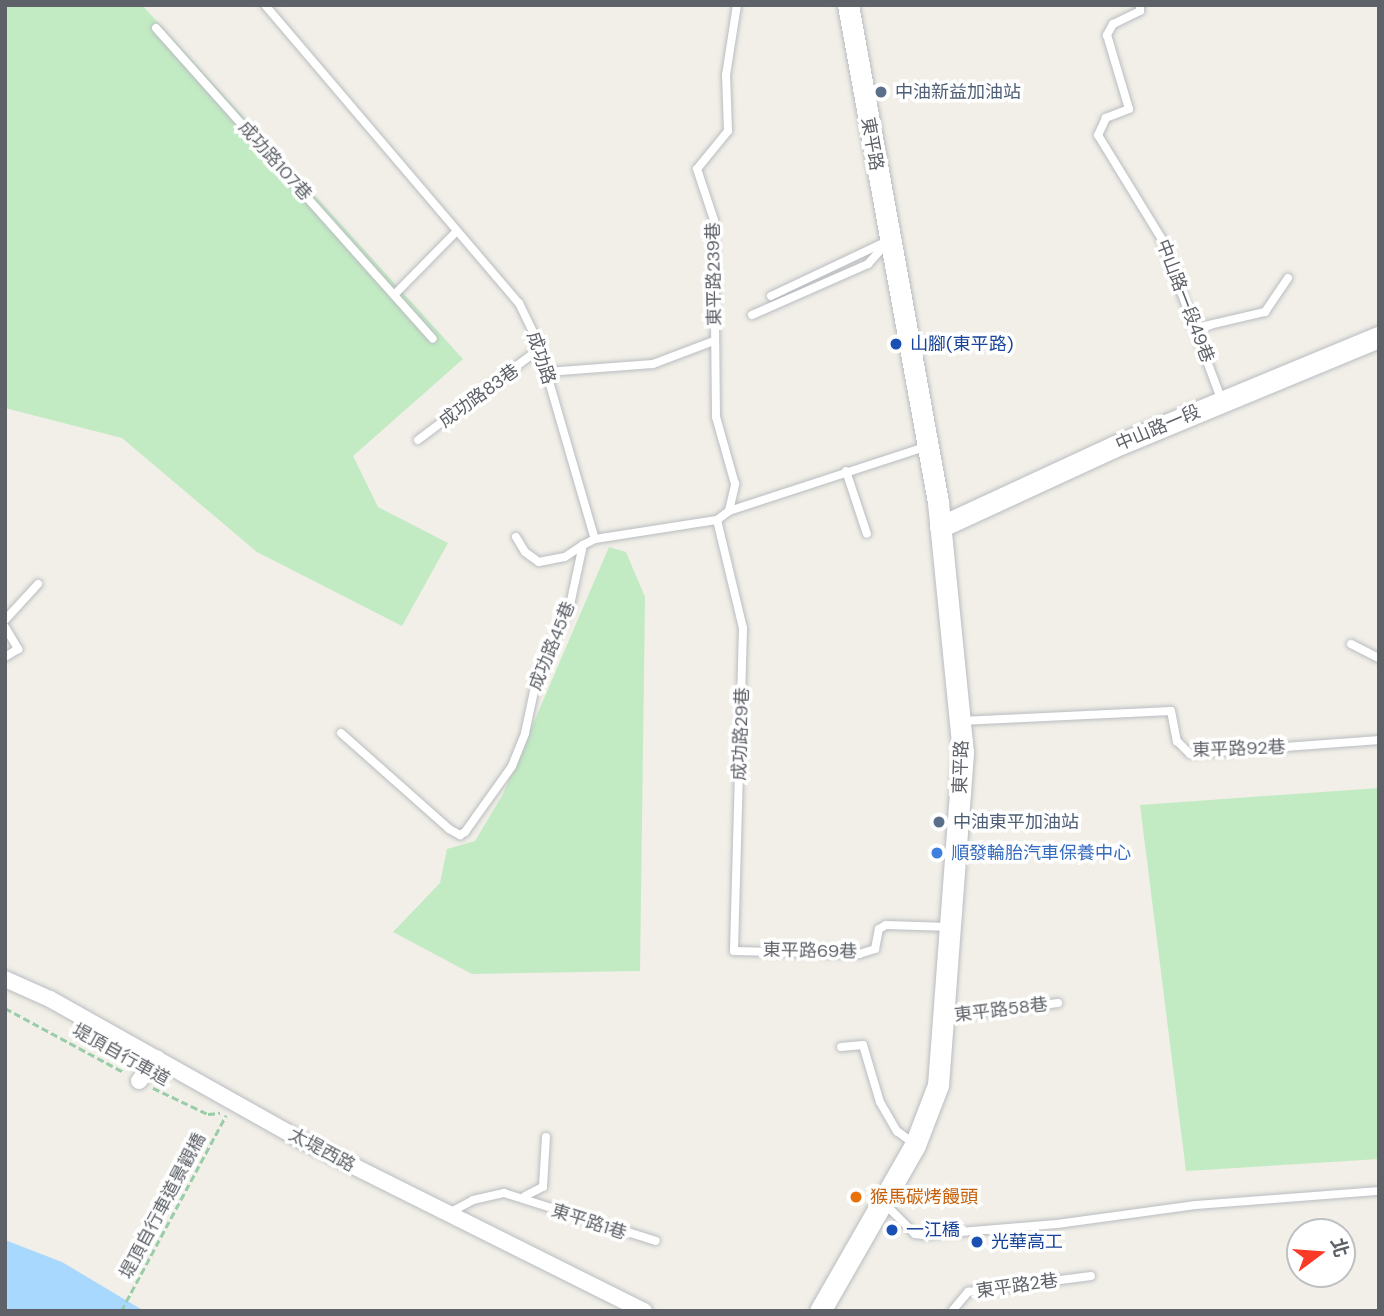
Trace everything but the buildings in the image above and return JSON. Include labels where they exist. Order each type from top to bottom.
[{"type":"main road","name":"東平路","points":[[820,1311],[915,1145],[938,1085],[963,753],[940,527],[928,446],[848,5]]},
{"type":"main road","name":"中山路一段","points":[[940,527],[1222,401],[1379,337]]},
{"type":"street","name":"太堤西路","points":[[5,979],[50,999],[446,1214],[644,1311]]},
{"type":"street","points":[[139,1081],[157,1058]]},
{"type":"lane","name":"成功路","points":[[265,5],[519,303],[547,372],[595,539]]},
{"type":"lane","name":"東平路239巷","points":[[729,511],[735,484],[716,417],[714,220],[698,169],[728,131],[726,75],[737,5]]},
{"type":"lane","name":"中山路一段49巷","points":[[1140,5],[1140,11],[1113,24],[1107,35],[1129,109],[1106,118],[1098,135],[1161,238],[1222,401]]},
{"type":"lane","name":"成功路107巷","points":[[156,28],[433,339]]},
{"type":"lane","points":[[394,295],[456,232]]},
{"type":"lane","points":[[771,296],[889,241]]},
{"type":"lane","points":[[752,315],[867,264],[889,241]]},
{"type":"lane","points":[[1196,328],[1265,312],[1288,278]]},
{"type":"lane","points":[[547,372],[653,364],[714,341]]},
{"type":"lane","name":"成功路83巷","points":[[418,440],[538,350]]},
{"type":"lane","points":[[516,537],[525,552],[539,562],[565,557],[595,539],[717,520],[729,511],[928,446]]},
{"type":"lane","points":[[846,471],[867,534]]},
{"type":"lane","name":"成功路29巷","points":[[717,520],[743,628],[734,951]]},
{"type":"lane","name":"成功路45巷","points":[[341,733],[449,829],[460,835],[465,832],[512,766],[525,733],[536,682],[570,605],[583,545]]},
{"type":"lane","points":[[5,620],[38,584]]},
{"type":"lane","points":[[5,627],[18,649],[5,657]]},
{"type":"lane","points":[[1351,644],[1379,658]]},
{"type":"lane","name":"東平路92巷","points":[[961,721],[1171,711],[1177,741],[1190,754],[1379,740]]},
{"type":"lane","name":"東平路69巷","points":[[734,951],[859,954],[875,949],[879,929],[886,925],[952,927]]},
{"type":"lane","name":"東平路58巷","points":[[944,1017],[1058,1003]]},
{"type":"lane","points":[[841,1047],[863,1045],[880,1102],[897,1132],[915,1145]]},
{"type":"lane","name":"東平路1巷","points":[[525,1196],[543,1187],[545,1137]]},
{"type":"lane","points":[[883,1202],[915,1234],[924,1235],[1057,1224],[1196,1205],[1379,1191]]},
{"type":"lane","name":"東平路1巷","points":[[446,1214],[473,1200],[504,1193],[525,1196],[567,1216],[656,1241]]},
{"type":"lane","name":"東平路2巷","points":[[953,1311],[968,1292],[1091,1276]]},
{"type":"path","name":"堤頂自行車道","points":[[5,1007],[139,1081],[208,1114],[227,1112]]},
{"type":"path","name":"堤頂自行車道景觀橋","points":[[121,1311],[227,1112]]},
{"type":"green space","points":[[5,5],[142,5],[463,359],[353,456],[378,507],[448,543],[402,626],[257,552],[122,438],[5,408]]},
{"type":"green space","points":[[609,547],[626,552],[645,597],[640,971],[472,974],[393,932],[440,883],[447,849],[475,841],[503,794]]},
{"type":"green space","points":[[1379,788],[1379,1159],[1186,1171],[1140,805]]},
{"type":"water","points":[[5,1240],[62,1262],[144,1311],[5,1311]]},
{"type":"place","name":"中油新益加油站","points":[[881,92]]},
{"type":"place","name":"山腳(東平路)","points":[[896,344]]},
{"type":"place","name":"中油東平加油站","points":[[939,822]]},
{"type":"place","name":"順發輪胎汽車保養中心","points":[[937,853]]},
{"type":"place","name":"猴馬碳烤饅頭","points":[[856,1197]]},
{"type":"place","name":"一江橋","points":[[892,1230]]},
{"type":"place","name":"光華高工","points":[[977,1242]]}]
